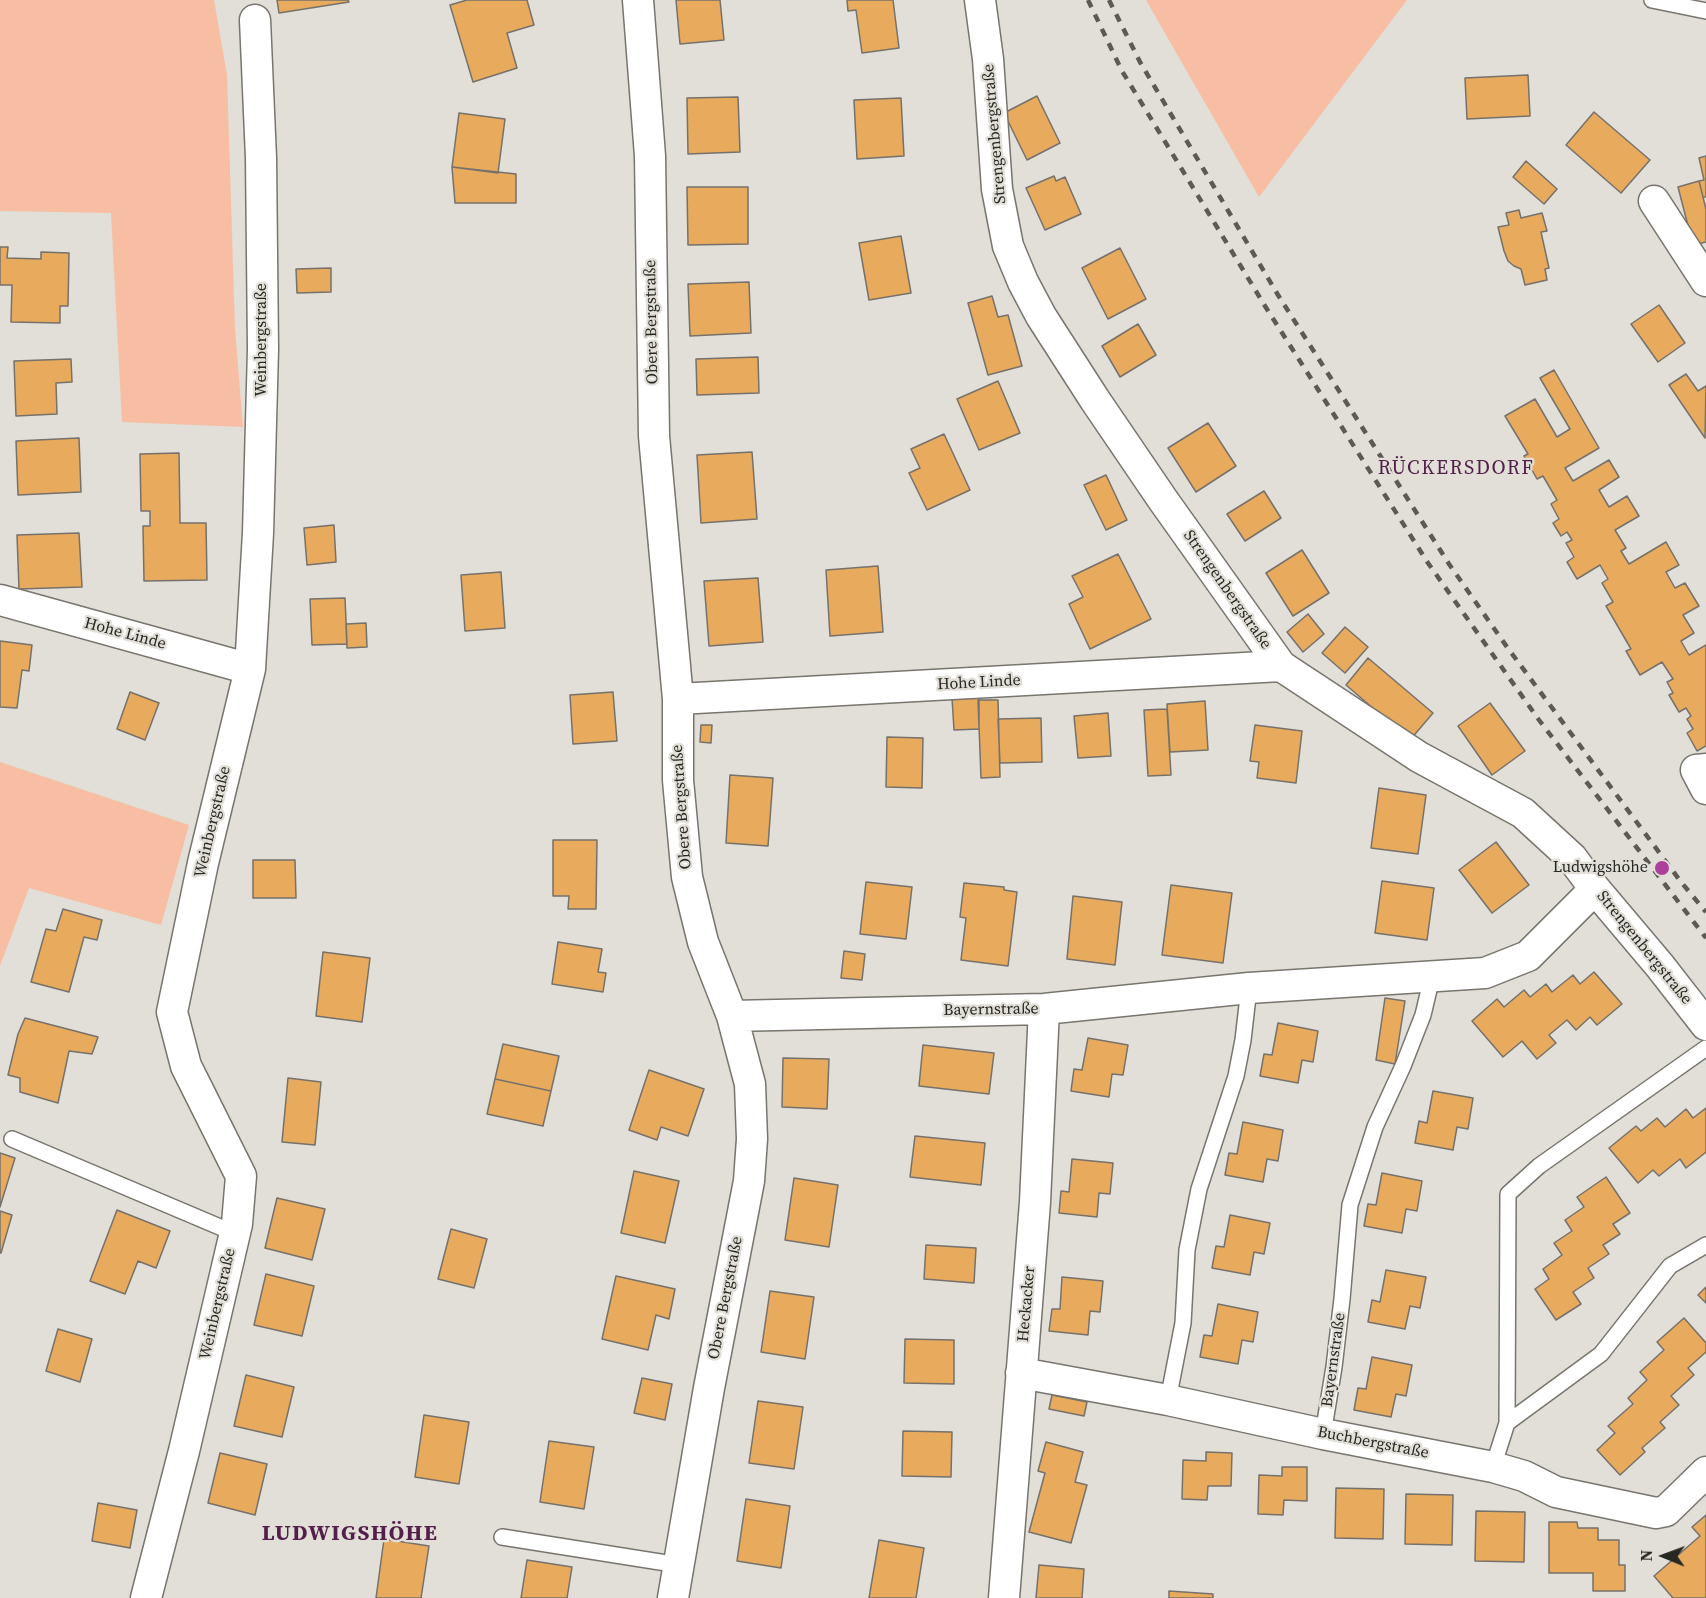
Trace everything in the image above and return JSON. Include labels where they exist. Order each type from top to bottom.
[{"type":"street","name":"Obere Bergstraße","points":[[638,0],[650,156],[654,436],[678,699],[678,780],[687,878],[703,942],[732,1016],[750,1084],[752,1139],[749,1181],[708,1388],[673,1598]]},
{"type":"street","name":"Strengenbergstraße","points":[[980,0],[988,59],[997,189],[1008,246],[1041,316],[1127,449],[1281,666],[1419,757],[1523,813],[1572,858],[1706,1025]]},
{"type":"street","name":"Weinbergstraße","points":[[146,1598],[184,1451],[237,1224],[241,1176],[186,1066],[172,1012],[203,863],[250,669],[258,533],[263,349],[261,158],[255,15]]},
{"type":"street","points":[[1654,201],[1706,280]]},
{"type":"street","name":"Hohe Linde","points":[[0,600],[250,669]]},
{"type":"street","name":"Hohe Linde","points":[[678,699],[1281,666]]},
{"type":"street","name":"Bayernstraße","points":[[732,1016],[1044,1009],[1249,988],[1485,973],[1528,956],[1595,889]]},
{"type":"street","name":"Heckacker","points":[[1004,1598],[1035,1202],[1044,1009]]},
{"type":"street","name":"Buchbergstraße","points":[[1021,1373],[1168,1400],[1323,1434],[1493,1467],[1524,1476],[1556,1492],[1656,1513],[1666,1511],[1706,1472]]},
{"type":"lane","points":[[1652,0],[1706,11]]},
{"type":"lane","name":"Bayernstraße","points":[[1323,1434],[1337,1344],[1350,1205],[1375,1127],[1423,1015],[1432,977]]},
{"type":"lane","points":[[1168,1400],[1183,1323],[1187,1250],[1199,1189],[1236,1076],[1249,988]]},
{"type":"lane","points":[[1493,1467],[1507,1423],[1508,1194],[1539,1166],[1706,1048]]},
{"type":"lane","points":[[12,1139],[234,1233]]},
{"type":"lane","points":[[1507,1423],[1601,1354],[1670,1266],[1706,1245]]},
{"type":"lane","points":[[502,1537],[679,1565]]},
{"type":"shaded area","points":[[0,0],[214,0],[227,75],[235,329],[243,427],[122,422],[111,213],[0,211]]},
{"type":"shaded area","points":[[1146,0],[1407,0],[1259,197]]},
{"type":"shaded area","points":[[0,762],[189,825],[161,925],[29,888],[0,966]]},
{"type":"building","points":[[277,0],[348,0],[349,2],[279,13]]},
{"type":"building","points":[[467,0],[527,0],[534,25],[507,33],[517,68],[473,82],[450,5]]},
{"type":"building","points":[[676,0],[720,0],[724,40],[680,44]]},
{"type":"building","points":[[847,0],[893,0],[899,48],[862,53],[856,10],[848,11]]},
{"type":"building","points":[[1528,75],[1530,116],[1467,119],[1465,78]]},
{"type":"building","points":[[1037,96],[1060,143],[1027,160],[1004,113]]},
{"type":"building","points":[[738,97],[740,152],[688,154],[687,98]]},
{"type":"building","points":[[901,98],[904,156],[857,159],[854,100]]},
{"type":"building","points":[[1594,112],[1650,160],[1621,193],[1566,145]]},
{"type":"building","points":[[459,113],[505,119],[498,173],[452,167]]},
{"type":"building","points":[[1706,156],[1706,197],[1703,197],[1699,181],[1704,180],[1699,158]]},
{"type":"building","points":[[1526,161],[1557,189],[1544,204],[1513,177]]},
{"type":"building","points":[[452,167],[516,174],[516,203],[455,203]]},
{"type":"building","points":[[1054,176],[1056,181],[1065,177],[1081,214],[1045,230],[1026,188]]},
{"type":"building","points":[[1699,181],[1706,209],[1706,242],[1693,245],[1678,187]]},
{"type":"building","points":[[687,187],[748,187],[748,244],[688,245]]},
{"type":"building","points":[[1519,210],[1521,218],[1542,213],[1547,231],[1541,232],[1549,268],[1545,269],[1547,280],[1525,285],[1521,269],[1508,261],[1504,251],[1498,227],[1509,225],[1506,213]]},
{"type":"building","points":[[901,236],[911,293],[869,300],[859,243]]},
{"type":"building","points":[[0,247],[8,247],[7,258],[41,259],[41,252],[69,253],[68,306],[60,306],[60,323],[11,322],[12,285],[0,285]]},
{"type":"building","points":[[1120,248],[1146,299],[1108,319],[1082,268]]},
{"type":"building","points":[[331,268],[331,292],[297,293],[296,269]]},
{"type":"building","points":[[749,282],[751,333],[690,336],[688,284]]},
{"type":"building","points":[[992,296],[998,317],[1008,315],[1022,366],[988,375],[968,303]]},
{"type":"building","points":[[1659,305],[1685,343],[1658,362],[1631,324]]},
{"type":"building","points":[[1138,324],[1156,355],[1120,377],[1102,346]]},
{"type":"building","points":[[758,357],[759,393],[697,395],[696,359]]},
{"type":"building","points":[[71,359],[72,382],[56,383],[57,414],[16,416],[14,361]]},
{"type":"building","points":[[1554,370],[1599,448],[1565,468],[1573,481],[1609,460],[1619,477],[1599,490],[1609,507],[1627,496],[1639,516],[1615,530],[1626,548],[1621,551],[1629,564],[1666,542],[1679,565],[1666,572],[1675,588],[1685,583],[1699,606],[1683,615],[1694,633],[1681,641],[1689,655],[1706,645],[1706,746],[1697,751],[1687,733],[1693,729],[1687,719],[1691,716],[1686,708],[1679,712],[1669,695],[1673,693],[1667,682],[1673,679],[1662,662],[1640,675],[1626,651],[1631,649],[1606,606],[1613,602],[1602,583],[1608,579],[1600,565],[1577,579],[1567,562],[1574,557],[1566,543],[1572,540],[1567,532],[1561,536],[1553,523],[1559,519],[1551,504],[1557,500],[1543,476],[1537,479],[1524,456],[1528,454],[1505,416],[1535,399],[1557,437],[1570,429],[1540,378]]},
{"type":"building","points":[[1686,374],[1698,391],[1706,386],[1705,438],[1669,385]]},
{"type":"building","points":[[998,381],[1020,433],[979,450],[957,399]]},
{"type":"building","points":[[1208,423],[1236,466],[1196,492],[1168,448]]},
{"type":"building","points":[[944,434],[970,490],[927,510],[909,473],[920,468],[911,449]]},
{"type":"building","points":[[79,438],[81,492],[18,495],[16,441]]},
{"type":"building","points":[[752,452],[757,519],[701,523],[697,455]]},
{"type":"building","points":[[179,453],[180,523],[206,523],[207,580],[144,581],[143,526],[150,526],[150,511],[141,511],[140,454]]},
{"type":"building","points":[[1106,475],[1127,520],[1106,530],[1084,485]]},
{"type":"building","points":[[1264,491],[1281,518],[1245,541],[1227,514]]},
{"type":"building","points":[[334,525],[336,562],[307,565],[304,528]]},
{"type":"building","points":[[79,533],[82,587],[19,589],[17,535]]},
{"type":"building","points":[[1302,550],[1329,593],[1293,616],[1266,573]]},
{"type":"building","points":[[1118,554],[1151,619],[1090,649],[1069,604],[1083,597],[1072,576]]},
{"type":"building","points":[[878,566],[883,632],[830,636],[826,570]]},
{"type":"building","points":[[501,572],[505,628],[465,631],[461,575]]},
{"type":"building","points":[[758,578],[763,642],[709,646],[704,581]]},
{"type":"building","points":[[345,598],[347,644],[312,645],[310,599]]},
{"type":"building","points":[[1308,614],[1324,634],[1303,652],[1287,632]]},
{"type":"building","points":[[366,623],[367,647],[347,648],[346,624]]},
{"type":"building","points":[[1345,627],[1368,647],[1345,673],[1322,653]]},
{"type":"building","points":[[0,641],[32,645],[29,671],[22,670],[17,708],[0,707]]},
{"type":"building","points":[[1368,658],[1433,713],[1410,740],[1346,685]]},
{"type":"building","points":[[130,692],[159,703],[145,740],[117,729]]},
{"type":"building","points":[[613,692],[617,741],[573,744],[570,695]]},
{"type":"building","points":[[979,697],[979,729],[954,730],[952,698]]},
{"type":"building","points":[[978,700],[998,700],[1000,777],[981,778]]},
{"type":"building","points":[[1205,701],[1208,750],[1170,752],[1167,704]]},
{"type":"building","points":[[1490,703],[1525,751],[1492,775],[1458,726]]},
{"type":"building","points":[[1167,709],[1171,775],[1148,776],[1144,710]]},
{"type":"building","points":[[1108,713],[1111,756],[1078,758],[1074,716]]},
{"type":"building","points":[[1041,718],[1042,762],[1000,763],[998,719]]},
{"type":"building","points":[[701,725],[712,725],[711,743],[700,742]]},
{"type":"building","points":[[1255,725],[1302,731],[1296,783],[1257,778],[1259,762],[1250,761]]},
{"type":"building","points":[[887,737],[923,738],[922,788],[886,787]]},
{"type":"building","points":[[730,775],[773,778],[768,846],[726,843]]},
{"type":"building","points":[[1379,788],[1426,795],[1418,854],[1371,848]]},
{"type":"building","points":[[553,840],[597,840],[596,909],[568,909],[569,896],[553,896]]},
{"type":"building","points":[[1496,842],[1529,885],[1492,913],[1459,870]]},
{"type":"building","points":[[253,860],[295,860],[296,898],[253,898]]},
{"type":"building","points":[[1382,881],[1434,888],[1427,940],[1375,933]]},
{"type":"building","points":[[866,882],[912,887],[906,939],[860,934]]},
{"type":"building","points":[[964,883],[1004,887],[1004,890],[1017,892],[1008,966],[961,960],[966,918],[960,917]]},
{"type":"building","points":[[1171,885],[1232,893],[1223,963],[1162,955]]},
{"type":"building","points":[[1073,896],[1122,902],[1115,965],[1067,959]]},
{"type":"building","points":[[63,909],[102,920],[97,940],[84,937],[69,992],[31,982],[46,929],[56,931]]},
{"type":"building","points":[[558,942],[602,949],[598,972],[606,973],[603,992],[552,984]]},
{"type":"building","points":[[844,951],[865,954],[862,980],[841,978]]},
{"type":"building","points":[[323,952],[370,958],[362,1022],[316,1016]]},
{"type":"building","points":[[1594,972],[1622,1004],[1597,1025],[1590,1017],[1576,1030],[1567,1020],[1549,1035],[1556,1043],[1537,1059],[1522,1041],[1503,1057],[1472,1021],[1497,999],[1504,1007],[1524,990],[1530,997],[1546,984],[1552,992],[1573,975],[1580,984]]},
{"type":"building","points":[[1385,998],[1405,1001],[1395,1064],[1376,1060]]},
{"type":"building","points":[[25,1018],[98,1037],[92,1054],[69,1051],[58,1103],[20,1092],[20,1078],[8,1075],[18,1034]]},
{"type":"building","points":[[1278,1023],[1318,1031],[1313,1062],[1302,1060],[1298,1083],[1260,1076],[1264,1054],[1272,1055]]},
{"type":"building","points":[[1088,1038],[1128,1045],[1123,1075],[1112,1074],[1109,1097],[1071,1091],[1074,1069],[1082,1070]]},
{"type":"building","points":[[503,1044],[559,1056],[551,1091],[495,1079]]},
{"type":"building","points":[[923,1045],[994,1053],[989,1094],[919,1086]]},
{"type":"building","points":[[783,1058],[829,1059],[827,1109],[782,1107]]},
{"type":"building","points":[[649,1070],[704,1089],[688,1136],[661,1127],[657,1140],[629,1130]]},
{"type":"building","points":[[288,1078],[321,1082],[315,1145],[282,1142]]},
{"type":"building","points":[[495,1079],[551,1091],[543,1126],[487,1114]]},
{"type":"building","points":[[1433,1091],[1473,1098],[1468,1129],[1457,1127],[1453,1150],[1415,1143],[1419,1121],[1427,1123]]},
{"type":"building","points":[[1706,1108],[1706,1152],[1686,1168],[1680,1159],[1659,1176],[1653,1170],[1638,1183],[1609,1148],[1636,1126],[1641,1131],[1657,1118],[1665,1127],[1686,1109],[1693,1118]]},
{"type":"building","points":[[1243,1122],[1283,1130],[1278,1161],[1267,1159],[1263,1182],[1225,1175],[1229,1153],[1237,1154]]},
{"type":"building","points":[[915,1136],[985,1143],[981,1185],[910,1177]]},
{"type":"building","points":[[0,1153],[15,1158],[0,1207]]},
{"type":"building","points":[[1072,1159],[1113,1163],[1110,1194],[1099,1193],[1097,1217],[1059,1213],[1061,1191],[1069,1192]]},
{"type":"building","points":[[634,1171],[679,1181],[665,1243],[621,1233]]},
{"type":"building","points":[[1382,1173],[1422,1181],[1417,1211],[1406,1209],[1402,1233],[1364,1226],[1368,1204],[1376,1205]]},
{"type":"building","points":[[1606,1177],[1630,1213],[1613,1224],[1620,1234],[1603,1245],[1609,1254],[1588,1268],[1594,1278],[1573,1292],[1581,1304],[1556,1320],[1535,1289],[1549,1279],[1543,1269],[1562,1255],[1554,1243],[1572,1231],[1565,1220],[1584,1207],[1577,1197]]},
{"type":"building","points":[[794,1178],[838,1185],[829,1247],[785,1240]]},
{"type":"building","points":[[277,1198],[325,1209],[312,1260],[265,1248]]},
{"type":"building","points":[[117,1210],[170,1231],[156,1268],[138,1261],[125,1294],[90,1281]]},
{"type":"building","points":[[0,1211],[12,1215],[1,1253],[0,1253]]},
{"type":"building","points":[[1230,1215],[1270,1223],[1264,1254],[1254,1252],[1250,1275],[1212,1268],[1216,1246],[1224,1247]]},
{"type":"building","points":[[451,1229],[487,1239],[474,1288],[438,1279]]},
{"type":"building","points":[[926,1245],[976,1248],[974,1283],[924,1279]]},
{"type":"building","points":[[1386,1270],[1426,1277],[1420,1308],[1410,1306],[1405,1329],[1368,1322],[1372,1300],[1380,1302]]},
{"type":"building","points":[[266,1274],[314,1286],[302,1336],[254,1325]]},
{"type":"building","points":[[616,1276],[675,1289],[669,1319],[656,1315],[648,1350],[602,1339]]},
{"type":"building","points":[[1062,1277],[1103,1281],[1100,1312],[1090,1311],[1088,1335],[1049,1331],[1052,1309],[1060,1309]]},
{"type":"building","points":[[1706,1287],[1706,1303],[1698,1295]]},
{"type":"building","points":[[770,1291],[814,1297],[805,1359],[761,1352]]},
{"type":"building","points":[[1218,1304],[1258,1312],[1253,1342],[1242,1340],[1238,1364],[1200,1357],[1204,1335],[1212,1336]]},
{"type":"building","points":[[1684,1318],[1706,1343],[1706,1352],[1688,1368],[1694,1375],[1671,1396],[1679,1405],[1660,1422],[1665,1428],[1642,1448],[1645,1452],[1620,1475],[1597,1450],[1615,1433],[1608,1426],[1633,1404],[1628,1398],[1647,1380],[1640,1372],[1664,1350],[1657,1342]]},
{"type":"building","points":[[58,1329],[92,1339],[80,1382],[46,1371]]},
{"type":"building","points":[[905,1339],[954,1340],[954,1384],[904,1383]]},
{"type":"building","points":[[1372,1357],[1412,1365],[1406,1396],[1396,1394],[1391,1417],[1354,1410],[1358,1388],[1366,1389]]},
{"type":"building","points":[[246,1375],[294,1387],[282,1437],[234,1426]]},
{"type":"building","points":[[642,1378],[672,1384],[665,1420],[634,1413]]},
{"type":"building","points":[[1052,1395],[1087,1402],[1084,1416],[1049,1409]]},
{"type":"building","points":[[758,1401],[803,1407],[794,1469],[749,1463]]},
{"type":"building","points":[[424,1415],[469,1422],[459,1484],[415,1477]]},
{"type":"building","points":[[903,1431],[952,1432],[951,1477],[902,1476]]},
{"type":"building","points":[[549,1441],[594,1447],[584,1509],[540,1502]]},
{"type":"building","points":[[1046,1442],[1083,1452],[1075,1482],[1087,1485],[1071,1543],[1029,1532],[1045,1473],[1038,1471]]},
{"type":"building","points":[[1206,1452],[1232,1453],[1231,1486],[1208,1486],[1207,1500],[1182,1499],[1183,1460],[1206,1461]]},
{"type":"building","points":[[220,1453],[267,1464],[255,1515],[208,1503]]},
{"type":"building","points":[[1282,1467],[1307,1467],[1307,1501],[1284,1500],[1283,1515],[1258,1514],[1259,1475],[1282,1476]]},
{"type":"building","points":[[1336,1488],[1384,1489],[1383,1539],[1335,1538]]},
{"type":"building","points":[[1406,1494],[1453,1495],[1452,1545],[1405,1544]]},
{"type":"building","points":[[746,1499],[790,1506],[781,1568],[737,1561]]},
{"type":"building","points":[[98,1503],[137,1510],[130,1548],[92,1541]]},
{"type":"building","points":[[1476,1511],[1525,1512],[1524,1562],[1475,1561]]},
{"type":"building","points":[[1706,1515],[1706,1598],[1673,1598],[1654,1576],[1700,1536],[1692,1527]]},
{"type":"building","points":[[1549,1522],[1577,1522],[1578,1528],[1598,1528],[1598,1540],[1619,1540],[1619,1565],[1625,1565],[1625,1591],[1593,1591],[1593,1573],[1549,1573]]},
{"type":"building","points":[[384,1539],[429,1546],[421,1598],[376,1598]]},
{"type":"building","points":[[879,1540],[924,1548],[916,1598],[869,1598]]},
{"type":"building","points":[[527,1560],[572,1567],[567,1598],[521,1598]]},
{"type":"building","points":[[1039,1565],[1084,1569],[1082,1598],[1036,1598]]},
{"type":"building","points":[[1169,1591],[1213,1594],[1213,1598],[1169,1598]]},
{"type":"railway","points":[[1088,0],[1122,71],[1265,306],[1428,563],[1539,720],[1706,938]]},
{"type":"railway","points":[[1109,0],[1140,62],[1278,295],[1449,564],[1507,647],[1681,882],[1706,912]]},
{"type":"place","name":"Ludwigshöhe","points":[[1662,868]]},
{"type":"district","name":"RÜCKERSDORF","points":[[1456,469]]},
{"type":"district","name":"LUDWIGSHÖHE","points":[[350,1534]]}]
